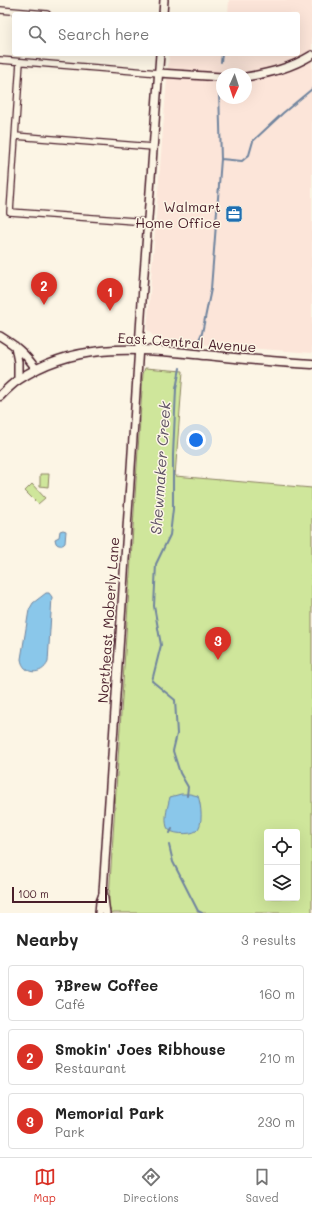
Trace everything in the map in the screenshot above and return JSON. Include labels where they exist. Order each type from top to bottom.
[{"type":"main road","name":"East Central Avenue","points":[[0,396],[18,380],[36,369],[64,358],[88,352],[116,349],[312,364]]},
{"type":"street","points":[[163,12],[164,0]]},
{"type":"street","points":[[0,10],[24,12]]},
{"type":"street","points":[[252,76],[281,70],[312,55]]},
{"type":"street","name":"Northeast Moberly Lane","points":[[106,913],[103,892],[160,56]]},
{"type":"street","points":[[0,60],[216,77]]},
{"type":"street","points":[[20,62],[10,212],[148,222]]},
{"type":"street","points":[[15,136],[153,147]]},
{"type":"street","points":[[0,336],[15,346],[28,358],[36,369]]},
{"type":"street","points":[[15,346],[18,362],[18,380]]},
{"type":"street","name":"Northeast Moberly Lane","points":[[99,913],[103,892]]},
{"type":"shaded area","name":"Walmart Home Office","points":[[229,0],[312,0],[312,353],[159,341],[147,330],[169,56],[300,56],[300,12],[228,12]]},
{"type":"green space","points":[[145,368],[183,371],[175,476],[312,488],[312,913],[108,913],[143,374]]},
{"type":"green space","points":[[40,474],[49,474],[48,487],[40,486]]},
{"type":"green space","points":[[32,484],[45,498],[38,504],[25,491]]},
{"type":"water","points":[[60,531],[66,531],[65,543],[63,545],[59,545],[56,543],[55,539],[59,537]]},
{"type":"water","points":[[46,593],[49,593],[52,597],[48,662],[42,670],[33,672],[25,668],[21,659],[29,610],[33,603]]},
{"type":"water","points":[[181,794],[198,796],[201,809],[199,828],[196,831],[185,834],[172,832],[167,827],[166,823],[167,808],[170,797]]},
{"type":"waterway","name":"Shewmaker Creek","points":[[221,62],[222,56]]},
{"type":"waterway","points":[[221,159],[242,161],[249,155],[253,141],[312,89]]},
{"type":"waterway","name":"Shewmaker Creek","points":[[198,342],[202,333],[211,289],[221,159],[219,104]]},
{"type":"waterway","name":"Shewmaker Creek","points":[[180,368],[176,389],[173,455],[173,509],[170,535],[156,564],[154,606],[161,645],[152,681],[175,700],[177,734],[173,751],[180,773],[188,787],[187,796]]},
{"type":"waterway","name":"Shewmaker Creek","points":[[170,833],[172,829]]},
{"type":"waterway","name":"Shewmaker Creek","points":[[169,845],[173,862],[198,911],[202,913]]},
{"type":"place","name":"Walmart Home Office","points":[[234,214]]},
{"type":"place","name":"Smokin' Joes Ribhouse","points":[[44,305]]},
{"type":"place","name":"7Brew Coffee","points":[[110,311]]},
{"type":"place","name":"Memorial Park","points":[[218,660]]}]
